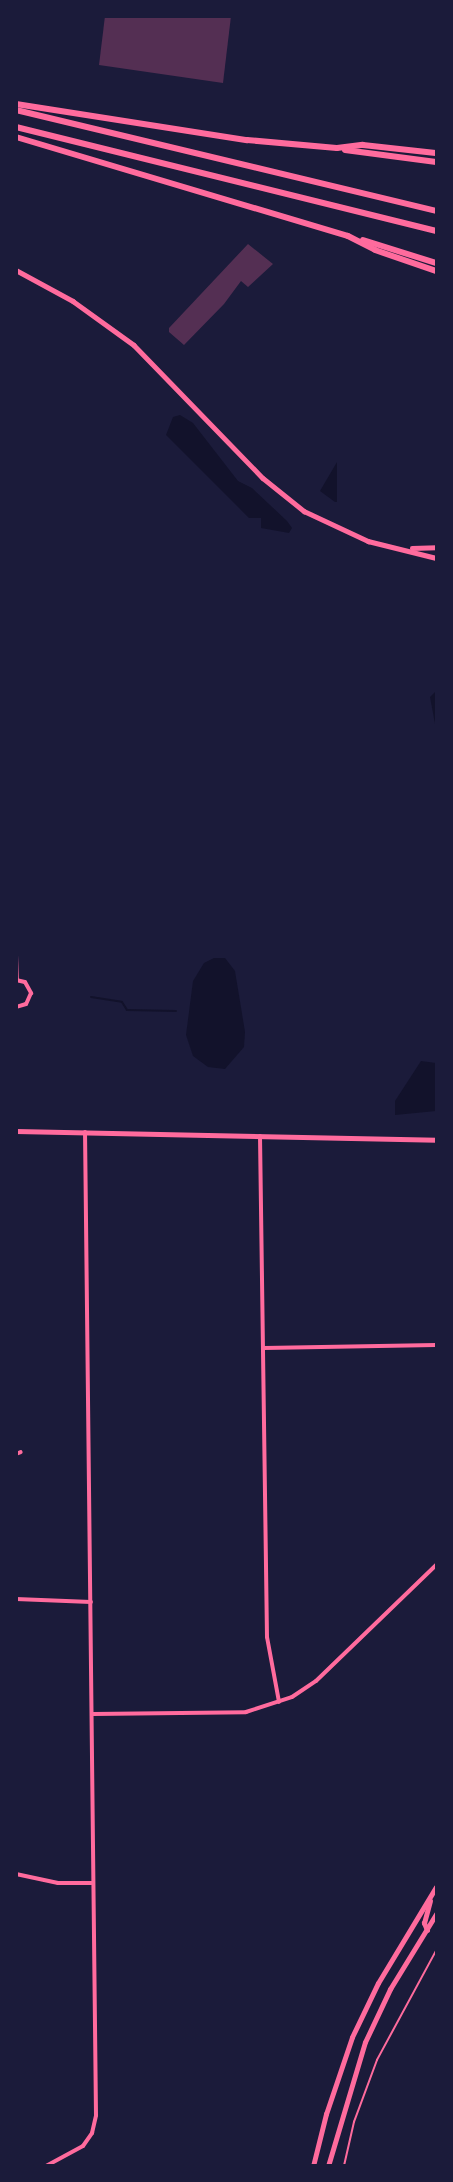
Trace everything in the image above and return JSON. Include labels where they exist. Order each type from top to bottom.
[{"type":"highway","points":[[16,104],[188,134],[337,148],[436,162]]},
{"type":"highway","points":[[16,110],[436,211]]},
{"type":"highway","points":[[16,127],[436,231]]},
{"type":"highway","points":[[16,136],[436,263]]},
{"type":"highway","points":[[337,148],[363,145],[436,153]]},
{"type":"highway","points":[[348,236],[375,250],[436,271]]},
{"type":"main road","points":[[313,2166],[326,2114],[352,2037],[378,1983],[436,1887]]},
{"type":"main road","points":[[427,1930],[424,1923],[432,1894]]},
{"type":"main road","points":[[328,2166],[365,2042],[390,1989],[436,1914]]},
{"type":"street","points":[[16,270],[82,307],[134,345],[263,478],[304,511],[357,537],[436,558]]},
{"type":"street","points":[[16,490],[16,504]]},
{"type":"street","points":[[407,549],[436,547]]},
{"type":"street","points":[[16,955],[17,980],[28,985],[31,993],[26,1004],[16,1006]]},
{"type":"street","points":[[16,1131],[436,1140]]},
{"type":"street","points":[[46,2166],[83,2146],[92,2133],[96,2115],[85,1132]]},
{"type":"street","points":[[260,1136],[267,1637],[279,1702]]},
{"type":"street","points":[[264,1348],[436,1345]]},
{"type":"street","points":[[93,1714],[246,1712],[279,1702],[316,1681],[436,1565]]},
{"type":"street","points":[[16,1599],[91,1602]]},
{"type":"street","points":[[16,1874],[58,1883],[93,1882]]},
{"type":"path","points":[[344,2166],[354,2122],[377,2060],[436,1952]]},
{"type":"shaded area","points":[[180,415],[193,423],[238,481],[252,488],[287,521],[292,528],[289,533],[261,528],[261,518],[249,518],[166,435],[173,417]]},
{"type":"shaded area","points":[[337,462],[337,502],[335,502],[320,491]]},
{"type":"shaded area","points":[[436,691],[436,729],[430,697]]},
{"type":"shaded area","points":[[214,958],[225,958],[235,971],[245,1032],[244,1047],[225,1069],[208,1067],[193,1056],[186,1035],[193,981],[204,963]]},
{"type":"shaded area","points":[[421,1061],[436,1063],[436,1111],[395,1115],[395,1101]]},
{"type":"building","points":[[105,16],[231,16],[223,83],[99,65]]},
{"type":"building","points":[[248,244],[273,264],[248,287],[241,281],[224,304],[184,345],[169,332],[169,328]]},
{"type":"waterway","points":[[91,997],[122,1002],[127,1010],[176,1011]]}]
